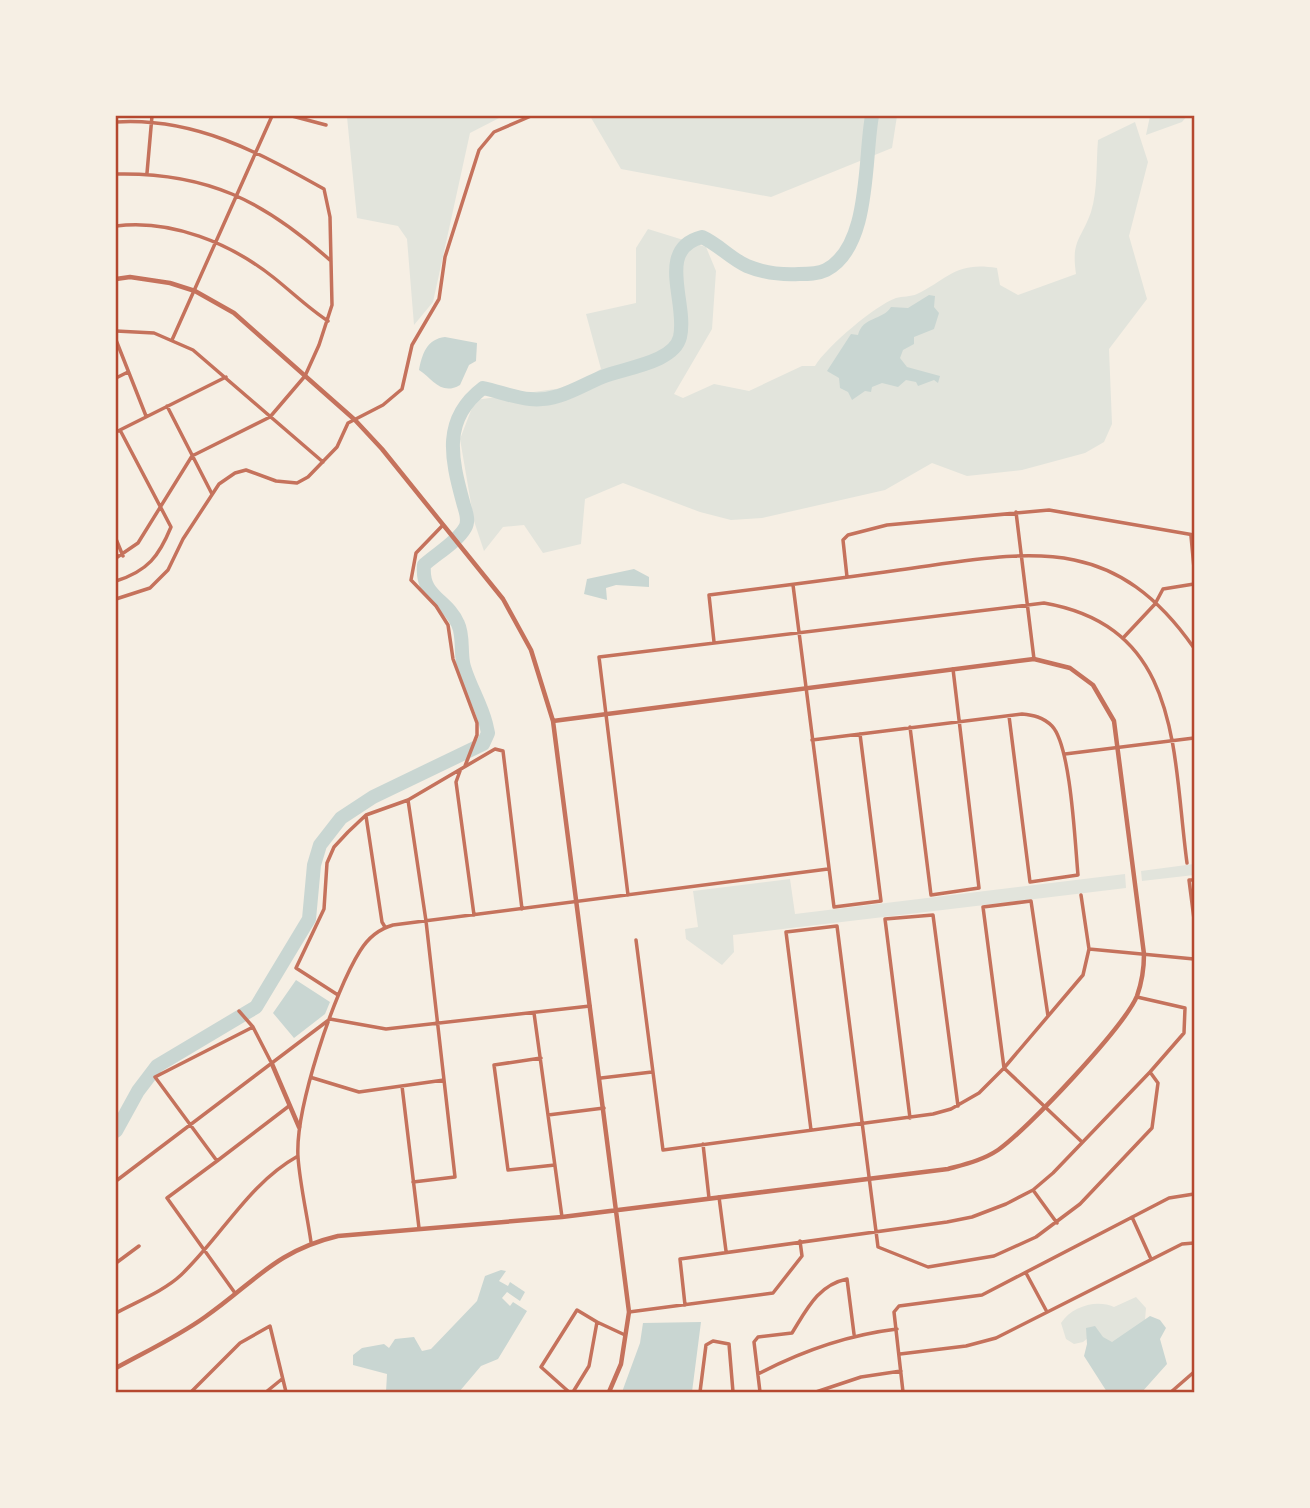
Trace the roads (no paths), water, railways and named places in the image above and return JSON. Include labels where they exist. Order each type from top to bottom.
[{"type":"street","points":[[172,340],[272,116]]},
{"type":"street","points":[[292,116],[326,125]]},
{"type":"street","points":[[116,599],[150,588],[168,570],[183,539],[212,494],[219,484],[235,472],[254,471],[290,485],[308,477],[337,447],[348,423],[391,399],[406,382],[412,345],[439,299],[445,257],[479,150],[494,132],[531,116]]},
{"type":"street","points":[[147,173],[152,118]]},
{"type":"street","points":[[116,122],[152,118],[207,132],[256,151],[324,189],[330,217],[333,290],[328,321],[305,376],[270,417],[192,456],[138,543],[123,556],[116,558]]},
{"type":"street","points":[[116,174],[147,173],[192,181],[237,194],[295,229],[331,261]]},
{"type":"street","points":[[116,226],[175,229],[215,241],[271,275],[328,321]]},
{"type":"street","points":[[116,279],[130,277],[170,283],[195,291],[234,313],[355,420],[382,449],[503,599],[531,650],[553,721],[629,1312],[621,1364],[609,1392]]},
{"type":"street","points":[[116,331],[141,330],[172,340],[202,357],[323,463]]},
{"type":"street","points":[[116,340],[146,416]]},
{"type":"street","points":[[116,379],[128,372]]},
{"type":"street","points":[[116,581],[159,555],[171,527],[118,431],[226,377]]},
{"type":"street","points":[[167,406],[212,494]]},
{"type":"street","points":[[847,577],[843,540],[848,535],[887,524],[1049,510],[1193,536],[1195,568]]},
{"type":"street","points":[[1016,512],[1034,659]]},
{"type":"street","points":[[443,525],[416,554],[411,580],[436,606],[448,625],[453,659],[477,723],[477,735],[456,782],[474,915]]},
{"type":"street","points":[[116,539],[123,556]]},
{"type":"street","points":[[715,642],[709,595],[1021,554],[1060,557],[1101,568],[1138,587],[1177,622],[1195,648]]},
{"type":"street","points":[[1124,637],[1155,604],[1163,589],[1195,584]]},
{"type":"street","points":[[793,585],[834,907],[881,901],[860,734]]},
{"type":"street","points":[[628,895],[599,657],[1044,603],[1082,611],[1098,618],[1124,637],[1146,666],[1163,699],[1187,863]]},
{"type":"street","points":[[1186,636],[1195,635]]},
{"type":"street","points":[[116,1368],[205,1317],[260,1271],[311,1242],[338,1236],[419,1227],[562,1217],[948,1169],[977,1161],[1013,1139],[1121,1023],[1136,997],[1144,972],[1144,954],[1114,721],[1107,704],[1093,685],[1070,668],[1034,659],[805,686],[553,721]]},
{"type":"street","points":[[910,727],[931,895],[979,888],[953,669]]},
{"type":"street","points":[[812,740],[1022,714],[1043,719],[1058,733],[1065,754],[1078,875],[1030,882],[1009,716]]},
{"type":"street","points":[[1065,754],[1195,738]]},
{"type":"street","points":[[339,996],[296,968],[324,909],[327,863],[334,847],[366,815],[408,800],[495,749],[503,751],[522,909]]},
{"type":"street","points":[[408,800],[426,921],[454,1177],[413,1182]]},
{"type":"street","points":[[366,815],[382,922],[385,927]]},
{"type":"street","points":[[311,1242],[298,1156],[299,1127],[330,1019],[360,951],[371,936],[385,927],[828,869]]},
{"type":"street","points":[[1195,880],[1189,880],[1195,919]]},
{"type":"street","points":[[636,940],[663,1150],[909,1118],[958,1106],[979,1093],[1004,1068],[1083,975],[1089,950],[1081,895]]},
{"type":"street","points":[[1048,1016],[1031,901],[983,907],[1004,1068],[1082,1142]]},
{"type":"street","points":[[909,1118],[885,919],[933,915],[958,1106]]},
{"type":"street","points":[[811,1130],[786,932],[837,926],[878,1247],[928,1267],[994,1256],[1013,1249],[1057,1223],[1080,1204],[1152,1128],[1158,1083],[1150,1072]]},
{"type":"street","points":[[1089,950],[1195,959]]},
{"type":"street","points":[[685,1305],[680,1259],[876,1233],[972,1217],[1033,1190],[1150,1072],[1184,1033],[1185,1008],[1136,997]]},
{"type":"street","points":[[116,1181],[330,1019],[386,1029],[590,1006]]},
{"type":"street","points":[[239,1011],[253,1027],[299,1127]]},
{"type":"street","points":[[534,1013],[562,1217]]},
{"type":"street","points":[[217,1161],[155,1077],[253,1027]]},
{"type":"street","points":[[541,1058],[494,1065],[508,1170],[555,1165]]},
{"type":"street","points":[[601,1078],[652,1072]]},
{"type":"street","points":[[313,1078],[359,1092],[444,1080]]},
{"type":"street","points":[[402,1086],[419,1227]]},
{"type":"street","points":[[235,1293],[167,1198],[289,1106]]},
{"type":"street","points":[[548,1115],[604,1108]]},
{"type":"street","points":[[703,1144],[709,1199]]},
{"type":"street","points":[[116,1313],[178,1278],[274,1169],[298,1156]]},
{"type":"street","points":[[1033,1190],[1057,1223]]},
{"type":"street","points":[[903,1392],[894,1312],[899,1306],[982,1295],[1169,1198],[1195,1194]]},
{"type":"street","points":[[719,1197],[726,1251]]},
{"type":"street","points":[[1132,1217],[1151,1259]]},
{"type":"street","points":[[629,1312],[774,1293],[802,1256],[800,1241]]},
{"type":"street","points":[[900,1354],[965,1346],[996,1338],[1182,1244],[1195,1243]]},
{"type":"street","points":[[116,1263],[139,1245]]},
{"type":"street","points":[[1026,1273],[1047,1312]]},
{"type":"street","points":[[760,1392],[754,1342],[758,1337],[792,1332],[813,1300],[834,1282],[847,1279],[854,1334]]},
{"type":"street","points":[[597,1322],[589,1366],[571,1392],[541,1367],[577,1310],[627,1336]]},
{"type":"street","points":[[191,1392],[240,1343],[270,1326],[286,1392]]},
{"type":"street","points":[[758,1374],[787,1359],[854,1334],[897,1329]]},
{"type":"street","points":[[700,1392],[706,1345],[713,1341],[729,1344],[733,1392]]},
{"type":"street","points":[[816,1392],[861,1377],[901,1371]]},
{"type":"street","points":[[1171,1392],[1195,1372]]},
{"type":"street","points":[[266,1392],[282,1379]]},
{"type":"waterway","points":[[116,1131],[138,1091],[157,1066],[256,1007],[309,919],[314,865],[320,845],[341,818],[373,797],[483,744],[488,733],[464,667],[460,629],[448,608],[426,584],[424,576],[424,565],[457,538],[467,522],[455,470],[453,440],[455,426],[470,400],[483,388],[524,398],[549,398],[668,353],[676,346],[680,337],[676,265],[680,253],[688,243],[702,237],[741,263],[760,270],[792,274],[813,274],[826,270],[841,259],[858,222],[872,116]]}]
